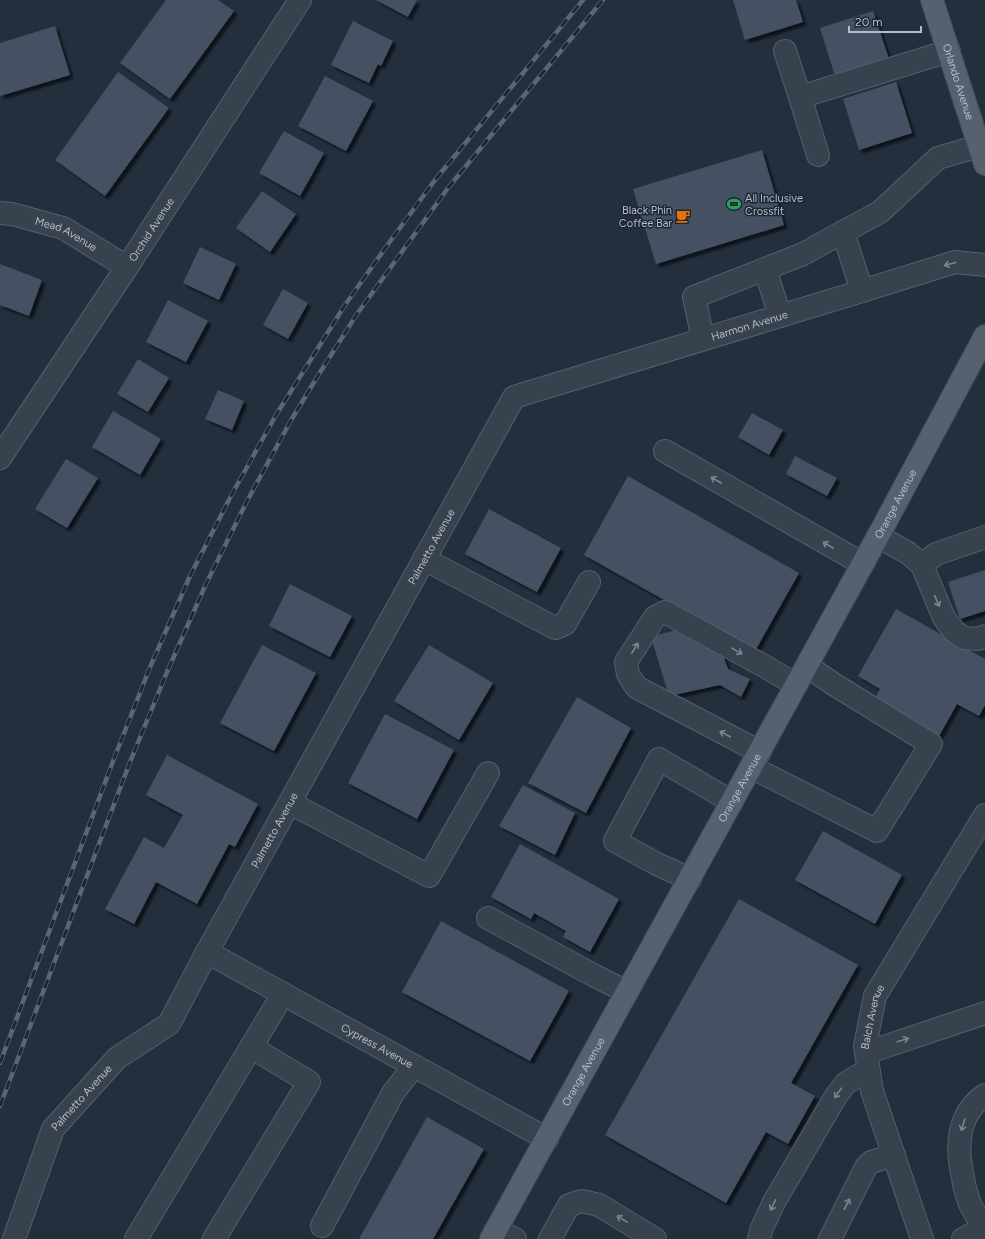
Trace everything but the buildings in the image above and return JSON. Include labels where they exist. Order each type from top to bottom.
[{"type":"main road","name":"Orlando Avenue","points":[[932,0],[982,155]]},
{"type":"main road","name":"Orange Avenue","points":[[501,1236],[547,1139],[863,564],[985,336]]},
{"type":"street","name":"Orchid Avenue","points":[[0,458],[127,267],[300,0]]},
{"type":"street","points":[[785,51],[818,155]]},
{"type":"street","points":[[800,97],[949,51]]},
{"type":"street","points":[[703,339],[694,297],[803,254],[880,212],[938,158],[982,155]]},
{"type":"street","name":"Mead Avenue","points":[[0,213],[12,214],[63,228],[127,267]]},
{"type":"street","points":[[843,232],[862,291]]},
{"type":"street","name":"Harmon Avenue","points":[[514,397],[955,262],[985,265]]},
{"type":"street","points":[[765,269],[780,316]]},
{"type":"street","name":"Palmetto Avenue","points":[[14,1239],[53,1129],[117,1058],[169,1024],[207,952],[514,397]]},
{"type":"street","points":[[665,451],[863,564]]},
{"type":"street","points":[[878,536],[908,553],[922,565],[944,618],[954,631],[964,638],[978,639],[985,636]]},
{"type":"street","points":[[922,565],[936,554],[985,537]]},
{"type":"street","points":[[424,559],[555,628],[565,624],[590,582]]},
{"type":"street","points":[[796,685],[665,612],[655,617],[626,662],[628,674],[636,687],[877,831],[931,744],[807,666]]},
{"type":"street","points":[[690,879],[657,864],[615,841],[660,759],[732,802]]},
{"type":"street","points":[[290,803],[429,876],[488,773]]},
{"type":"street","name":"Balch Avenue","points":[[922,1239],[872,1091],[865,1046],[875,996],[985,815]]},
{"type":"street","points":[[488,918],[627,992]]},
{"type":"street","name":"Cypress Avenue","points":[[207,952],[547,1139]]},
{"type":"street","points":[[136,1239],[283,994]]},
{"type":"street","points":[[759,1239],[761,1230],[774,1202],[836,1096],[867,1061],[985,1013]]},
{"type":"street","points":[[214,1239],[309,1082],[251,1047]]},
{"type":"street","points":[[322,1226],[393,1093],[414,1066]]},
{"type":"street","points":[[963,1239],[984,1228],[970,1203],[964,1184],[960,1166],[959,1139],[963,1122],[970,1108],[985,1094]]},
{"type":"street","points":[[830,1239],[866,1167],[871,1162],[894,1155]]},
{"type":"street","points":[[550,1239],[569,1205],[582,1200],[599,1205],[655,1239]]},
{"type":"railway","points":[[0,1063],[115,756],[151,665],[190,576],[232,494],[276,415],[345,305],[391,240],[435,180],[583,0]]},
{"type":"railway","points":[[0,1106],[130,762],[167,672],[206,584],[246,503],[290,422],[357,314],[448,188],[603,0]]},
{"type":"place","name":"All Inclusive Crossfit","points":[[734,204]]},
{"type":"place","name":"Black Phin Coffee Bar","points":[[683,216]]}]
